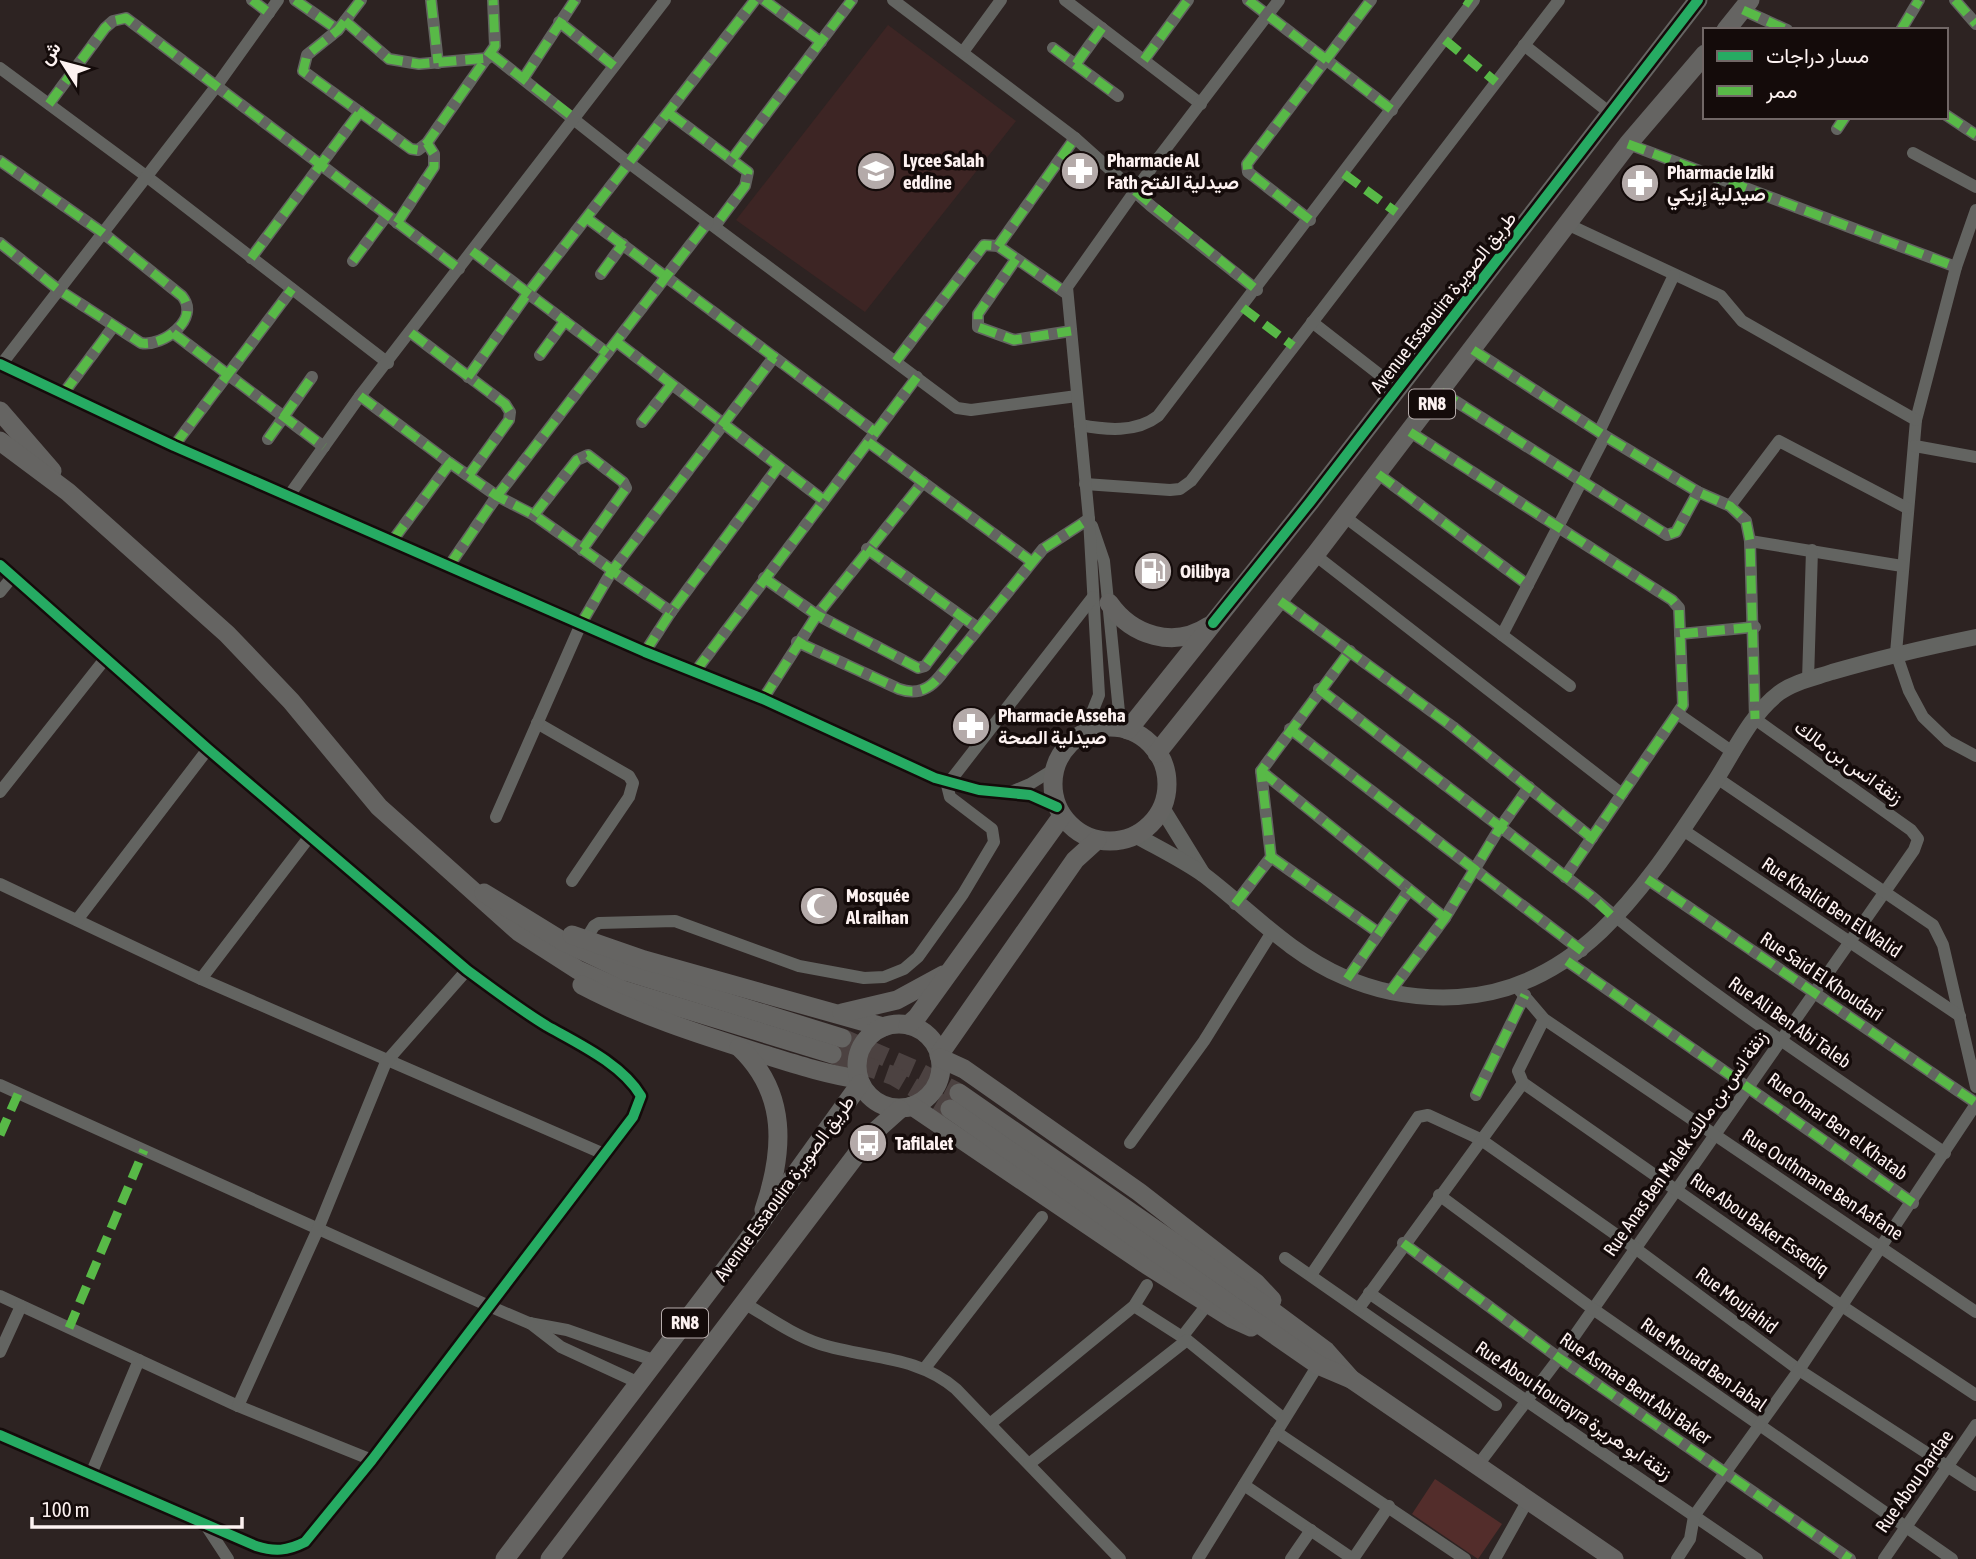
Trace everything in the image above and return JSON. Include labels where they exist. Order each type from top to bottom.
[{"type":"main road","name":"Avenue Essaouira طريق الصويرة","points":[[1126,730],[1398,388],[1698,0]]},
{"type":"main road","points":[[1728,28],[1747,5]]},
{"type":"main road","name":"RN8","points":[[1157,753],[1345,517],[1628,144],[1703,56]]},
{"type":"main road","points":[[0,411],[68,492]]},
{"type":"main road","points":[[0,441],[68,492],[250,656],[379,807],[503,920],[540,937],[578,970],[623,990],[837,1046]]},
{"type":"main road","points":[[1101,600],[1134,628],[1156,637],[1192,635],[1213,623]]},
{"type":"main road","points":[[1103,728],[1126,730],[1145,740],[1157,753],[1166,780],[1162,808],[1153,821],[1135,835],[1120,840],[1097,840],[1076,830],[1060,811],[1053,787],[1056,768],[1066,749],[1083,735],[1103,728]]},
{"type":"main road","points":[[908,1025],[955,965],[1060,811]]},
{"type":"main road","points":[[906,1108],[933,1091],[940,1075],[940,1056],[1075,860],[1097,840]]},
{"type":"main road","points":[[540,937],[586,939],[644,960],[830,1013],[883,1027],[908,1025],[927,1035],[940,1056],[964,1069],[1091,1157],[1200,1238],[1264,1290],[1276,1325],[1318,1365],[1351,1379],[1614,1559]]},
{"type":"main road","points":[[540,937],[561,974],[607,998],[660,1021],[825,1073],[859,1081]]},
{"type":"main road","points":[[830,1013],[865,1010],[897,1000],[928,986],[955,965]]},
{"type":"main road","points":[[883,1027],[863,1044],[857,1061],[859,1081],[875,1102],[906,1108],[1220,1312],[1251,1328],[1276,1325]]},
{"type":"main road","points":[[739,1046],[764,1077],[775,1102],[779,1128],[774,1178],[756,1229]]},
{"type":"main road","name":"Avenue Essaouira طريق الصويرة","points":[[505,1559],[756,1229],[859,1081]]},
{"type":"main road","points":[[955,1100],[1276,1325],[1332,1356],[1351,1379]]},
{"type":"main road","name":"Avenue Essaouira طريق الصويرة","points":[[550,1559],[872,1134],[906,1108]]},
{"type":"street","points":[[252,0],[269,13]]},
{"type":"street","points":[[278,0],[215,88],[1,363],[288,497],[393,540],[645,652],[763,699],[948,783],[979,790],[1030,795],[1060,811]]},
{"type":"street","points":[[295,0],[341,25],[389,59],[419,64],[489,56],[954,406],[964,410],[1077,396]]},
{"type":"street","points":[[362,0],[341,25],[307,55],[303,71],[411,149],[421,149],[427,143],[489,56],[496,40],[493,0]]},
{"type":"street","points":[[431,0],[438,63]]},
{"type":"street","points":[[523,79],[575,0]]},
{"type":"street","points":[[288,497],[360,397],[573,117],[666,0]]},
{"type":"street","points":[[468,377],[528,293],[670,114],[755,0]]},
{"type":"street","points":[[764,0],[821,42]]},
{"type":"street","points":[[733,158],[852,0]]},
{"type":"street","points":[[893,0],[1075,138],[1135,191],[1257,290]]},
{"type":"street","points":[[963,52],[1001,0]]},
{"type":"street","points":[[1065,0],[1201,104]]},
{"type":"street","points":[[1144,60],[1188,0]]},
{"type":"street","points":[[1248,0],[1392,110]]},
{"type":"street","points":[[1083,735],[1099,695],[1102,550],[1089,519],[1066,293],[1070,280],[1279,0]]},
{"type":"street","points":[[1310,219],[1248,172],[1247,164],[1371,0]]},
{"type":"street","points":[[1085,484],[1170,490],[1187,485],[1559,0]]},
{"type":"street","points":[[1902,28],[1919,0]]},
{"type":"street","points":[[1955,0],[1976,24]]},
{"type":"street","points":[[1080,425],[1112,430],[1155,419],[1257,290],[1470,1]]},
{"type":"street","points":[[1747,5],[1784,28]]},
{"type":"street","points":[[49,104],[105,28],[123,17],[215,88],[323,164],[459,269]]},
{"type":"street","points":[[559,22],[614,66]]},
{"type":"street","points":[[1076,64],[1102,28]]},
{"type":"street","points":[[1524,45],[1610,113]]},
{"type":"street","points":[[1054,48],[1118,96]]},
{"type":"street","points":[[0,68],[146,176],[388,363]]},
{"type":"street","points":[[251,258],[360,112]]},
{"type":"street","points":[[449,566],[497,495],[667,277],[748,179],[748,172],[733,158],[670,114]]},
{"type":"street","points":[[1948,116],[1976,135]]},
{"type":"street","points":[[1837,129],[1843,119]]},
{"type":"street","points":[[998,246],[1075,138]]},
{"type":"street","points":[[353,261],[435,167],[434,154],[427,143]]},
{"type":"street","points":[[1628,144],[1956,267]]},
{"type":"street","points":[[1913,153],[1976,187]]},
{"type":"street","points":[[0,243],[59,290],[113,327],[148,344],[161,342],[173,333],[187,315],[186,300],[103,233],[2,167]]},
{"type":"street","points":[[1976,210],[1956,267],[1916,420],[1896,653],[1909,691],[1923,717],[1948,741],[1976,756]]},
{"type":"street","points":[[588,219],[774,356],[923,482],[1031,562]]},
{"type":"street","points":[[1567,224],[1720,296],[1747,324],[1916,420]]},
{"type":"street","points":[[601,274],[623,244]]},
{"type":"street","points":[[896,361],[980,248],[989,244],[998,246],[1066,293]]},
{"type":"street","points":[[472,251],[607,353]]},
{"type":"street","points":[[1016,258],[978,314],[978,327],[1014,340],[1071,331]]},
{"type":"street","points":[[1502,635],[1581,482],[1674,275]]},
{"type":"street","points":[[174,446],[292,289]]},
{"type":"street","points":[[540,355],[565,321]]},
{"type":"street","points":[[1312,322],[1398,388]]},
{"type":"street","points":[[63,394],[113,327]]},
{"type":"street","points":[[173,333],[324,447]]},
{"type":"street","points":[[411,333],[505,404],[510,416],[469,475]]},
{"type":"street","points":[[618,343],[822,499]]},
{"type":"street","points":[[1473,350],[1602,434],[1698,492],[1730,506],[1745,521],[1750,541],[1755,627],[1755,719]]},
{"type":"street","points":[[496,817],[581,624],[611,571],[774,356]]},
{"type":"street","points":[[268,439],[313,377]]},
{"type":"street","points":[[695,672],[822,499],[917,377]]},
{"type":"street","points":[[642,422],[671,385]]},
{"type":"street","points":[[1441,392],[1667,535],[1676,532],[1698,492]]},
{"type":"street","points":[[360,397],[450,463],[497,495],[534,515],[671,612]]},
{"type":"street","points":[[1410,432],[1675,602],[1680,611],[1685,696],[1678,714],[1565,877]]},
{"type":"street","points":[[1730,506],[1779,441],[1907,508]]},
{"type":"street","points":[[1914,446],[1976,457]]},
{"type":"street","points":[[534,515],[577,460],[588,456],[623,482],[626,488],[582,550]]},
{"type":"street","points":[[393,540],[450,463]]},
{"type":"street","points":[[645,652],[671,612],[778,467]]},
{"type":"street","points":[[1378,474],[1528,585]]},
{"type":"street","points":[[763,699],[797,642],[867,549],[923,482]]},
{"type":"street","points":[[1345,517],[1570,686]]},
{"type":"street","points":[[797,642],[899,689],[915,692],[934,683],[1043,549],[1089,519]]},
{"type":"street","points":[[1750,541],[1902,566]]},
{"type":"street","points":[[867,549],[978,628]]},
{"type":"street","points":[[1808,680],[1812,550]]},
{"type":"street","points":[[1315,555],[1622,794]]},
{"type":"street","points":[[0,565],[208,749],[467,970],[507,999],[576,1041],[635,1085],[641,1096],[638,1108],[604,1154],[372,1460],[305,1542],[289,1549],[272,1551],[256,1546],[0,1434]]},
{"type":"street","points":[[0,592],[13,576]]},
{"type":"street","points":[[764,578],[817,615],[918,668],[925,666],[961,617]]},
{"type":"street","points":[[1101,600],[1119,712],[1126,730]]},
{"type":"street","points":[[586,939],[600,923],[675,921],[799,966],[864,978],[894,974],[911,964],[944,922],[994,842],[989,826],[947,794],[948,783],[1101,600]]},
{"type":"street","points":[[1280,600],[1530,787],[1592,838]]},
{"type":"street","points":[[1680,634],[1755,627]]},
{"type":"street","points":[[1135,835],[1203,875],[1235,904],[1308,958],[1346,978],[1390,992],[1444,997],[1520,990],[1582,951],[1615,919],[1683,830],[1755,719],[1777,694],[1808,680],[1896,653],[1976,637]]},
{"type":"street","points":[[1235,904],[1271,857],[1261,771],[1319,689],[1350,651]]},
{"type":"street","points":[[0,792],[105,659]]},
{"type":"street","name":"Rue Ali Ben Abi Taleb","points":[[1319,689],[1565,877],[1615,919],[1780,1040],[1945,1153]]},
{"type":"street","points":[[1678,714],[1734,753]]},
{"type":"street","name":"زنقة انس بن مالك","points":[[1755,719],[1911,830],[1918,839]]},
{"type":"street","points":[[537,723],[629,776],[633,783],[629,797],[572,881]]},
{"type":"street","points":[[1290,729],[1582,951]]},
{"type":"street","points":[[76,920],[208,749]]},
{"type":"street","points":[[1011,792],[1056,768]]},
{"type":"street","points":[[1261,771],[1445,918]]},
{"type":"street","points":[[1717,778],[1926,919],[1938,933],[1976,1087]]},
{"type":"street","points":[[1390,992],[1445,918],[1499,829],[1530,787]]},
{"type":"street","points":[[1162,808],[1203,875]]},
{"type":"street","name":"Rue Khalid Ben El Walid","points":[[1683,830],[1960,1016]]},
{"type":"street","points":[[201,979],[310,836]]},
{"type":"street","name":"Rue Anas Ben Malek زنقة انس بن مالك","points":[[1478,1465],[1559,1358],[1917,845],[1918,839]]},
{"type":"street","points":[[1271,857],[1378,933]]},
{"type":"street","name":"Rue Said El Khoudari","points":[[1647,879],[1976,1103]]},
{"type":"street","points":[[0,884],[386,1062],[604,1154]]},
{"type":"street","points":[[1346,978],[1409,890]]},
{"type":"street","points":[[1130,1143],[1204,1041],[1272,932]]},
{"type":"street","name":"Rue Omar Ben el Khatab","points":[[1567,961],[1913,1203]]},
{"type":"street","points":[[239,1406],[318,1229],[386,1062],[467,970]]},
{"type":"street","points":[[1476,1095],[1520,990]]},
{"type":"street","name":"Rue Outhmane Ben Aafane","points":[[1520,990],[1544,1019],[1976,1311]]},
{"type":"street","points":[[1359,1308],[1523,1083],[1518,1071],[1544,1019]]},
{"type":"street","name":"Rue Abou Baker Essediq","points":[[1523,1083],[1842,1306],[1976,1395]]},
{"type":"street","points":[[0,1085],[529,1323],[567,1330],[656,1361]]},
{"type":"street","points":[[1677,1559],[1690,1539],[1694,1516],[1799,1370],[1913,1203],[1976,1103]]},
{"type":"street","name":"Rue Moujahid","points":[[1311,1275],[1420,1116],[1428,1115],[1480,1139],[1635,1248],[1799,1370],[1976,1485]]},
{"type":"street","name":"Rue Mouad Ben Jabal","points":[[1439,1195],[1593,1309],[1952,1559]]},
{"type":"street","points":[[925,1367],[1042,1216]]},
{"type":"street","name":"Rue Asmae Bent Abi Baker","points":[[1404,1243],[1559,1358],[1850,1559]]},
{"type":"street","points":[[1285,1258],[1496,1405]]},
{"type":"street","points":[[990,1424],[1134,1306],[1147,1285]]},
{"type":"street","name":"Rue Abou Hourayra زنقة ابو هريرة","points":[[1369,1293],[1757,1559]]},
{"type":"street","points":[[0,1296],[239,1406],[372,1460]]},
{"type":"street","points":[[744,1303],[813,1342],[925,1367],[946,1380],[1120,1559]]},
{"type":"street","points":[[0,1352],[20,1306]]},
{"type":"street","points":[[1134,1306],[1185,1338],[1284,1419]]},
{"type":"street","points":[[1029,1464],[1185,1338],[1203,1310]]},
{"type":"street","points":[[529,1323],[561,1347],[639,1383]]},
{"type":"street","points":[[91,1474],[139,1360]]},
{"type":"street","points":[[1198,1559],[1318,1365]]},
{"type":"street","name":"Rue Abou Dardae","points":[[1884,1559],[1976,1425]]},
{"type":"street","points":[[1276,1432],[1465,1559]]},
{"type":"street","points":[[1244,1485],[1353,1559],[1389,1506]]},
{"type":"street","points":[[1495,1559],[1528,1500]]},
{"type":"street","points":[[205,1524],[228,1559]]},
{"type":"street","points":[[1291,1559],[1311,1530]]},
{"type":"shaded area","name":"Lycee Salah eddine","points":[[888,25],[1016,121],[865,312],[736,220]]},
{"type":"shaded area","points":[[1435,1479],[1502,1524],[1478,1559],[1412,1514]]},
{"type":"tunnel","points":[[842,1038],[913,1069],[959,1093]]},
{"type":"tunnel","points":[[832,1054],[894,1076],[950,1109]]},
{"type":"marked path","points":[[252,0],[269,13]]},
{"type":"marked path","points":[[295,0],[338,30]]},
{"type":"marked path","points":[[361,0],[338,30],[307,55],[303,71],[411,149],[418,150],[427,143],[495,46],[493,0]]},
{"type":"marked path","points":[[431,0],[438,63]]},
{"type":"marked path","points":[[523,79],[575,0]]},
{"type":"marked path","points":[[468,377],[528,293],[755,0]]},
{"type":"marked path","points":[[764,0],[821,42]]},
{"type":"marked path","points":[[733,158],[852,0]]},
{"type":"marked path","points":[[1144,60],[1188,0]]},
{"type":"marked path","points":[[1248,0],[1392,110]]},
{"type":"marked path","points":[[1310,220],[1248,172],[1247,164],[1371,0]]},
{"type":"marked path","points":[[1465,0],[1471,4]]},
{"type":"marked path","points":[[1902,28],[1919,0]]},
{"type":"marked path","points":[[1955,0],[1976,24]]},
{"type":"marked path","points":[[1743,10],[1783,28]]},
{"type":"marked path","points":[[49,104],[105,28],[113,21],[126,18],[459,269]]},
{"type":"marked path","points":[[345,21],[389,59],[419,64],[488,58]]},
{"type":"marked path","points":[[559,22],[614,66]]},
{"type":"marked path","points":[[1076,64],[1102,28]]},
{"type":"marked path","points":[[1445,40],[1496,82]]},
{"type":"marked path","points":[[1053,48],[1118,96]]},
{"type":"marked path","points":[[491,54],[573,117]]},
{"type":"marked path","points":[[251,258],[360,112]]},
{"type":"marked path","points":[[670,114],[748,172],[745,186],[715,226]]},
{"type":"marked path","points":[[1948,116],[1976,135]]},
{"type":"marked path","points":[[1837,129],[1844,119]]},
{"type":"marked path","points":[[998,246],[1075,138]]},
{"type":"marked path","points":[[397,223],[434,167],[434,154],[427,143]]},
{"type":"marked path","points":[[1628,144],[1956,267]]},
{"type":"marked path","points":[[0,161],[103,233],[182,296],[187,305],[187,314],[177,330],[169,336],[159,341],[141,343],[59,290],[0,243]]},
{"type":"marked path","points":[[1344,174],[1396,212]]},
{"type":"marked path","points":[[1135,191],[1257,290]]},
{"type":"marked path","points":[[353,261],[387,215]]},
{"type":"marked path","points":[[588,219],[875,432]]},
{"type":"marked path","points":[[449,566],[497,496],[708,222]]},
{"type":"marked path","points":[[601,274],[623,244]]},
{"type":"marked path","points":[[896,361],[984,245],[998,246],[1066,293]]},
{"type":"marked path","points":[[472,251],[607,353]]},
{"type":"marked path","points":[[1016,259],[978,314],[978,327],[1014,340],[1071,331]]},
{"type":"marked path","points":[[174,446],[292,289]]},
{"type":"marked path","points":[[1243,308],[1293,346]]},
{"type":"marked path","points":[[540,355],[565,321]]},
{"type":"marked path","points":[[63,394],[113,327]]},
{"type":"marked path","points":[[173,333],[324,447]]},
{"type":"marked path","points":[[411,333],[505,404],[510,412],[509,420],[469,475]]},
{"type":"marked path","points":[[618,343],[822,499]]},
{"type":"marked path","points":[[1473,350],[1605,436],[1698,492],[1730,506],[1746,521],[1750,541],[1755,719]]},
{"type":"marked path","points":[[581,624],[612,571],[774,357]]},
{"type":"marked path","points":[[268,439],[312,377]]},
{"type":"marked path","points":[[695,672],[917,377]]},
{"type":"marked path","points":[[642,422],[671,385]]},
{"type":"marked path","points":[[1441,392],[1667,535],[1676,532],[1698,492]]},
{"type":"marked path","points":[[360,396],[497,496],[534,515],[671,612]]},
{"type":"marked path","points":[[1410,432],[1672,600],[1679,608],[1683,705],[1565,877]]},
{"type":"marked path","points":[[868,442],[1032,562]]},
{"type":"marked path","points":[[534,515],[577,460],[588,455],[623,482],[626,488],[582,550]]},
{"type":"marked path","points":[[393,540],[450,463]]},
{"type":"marked path","points":[[645,652],[671,612],[778,467]]},
{"type":"marked path","points":[[1378,474],[1528,585]]},
{"type":"marked path","points":[[763,699],[817,615],[923,482]]},
{"type":"marked path","points":[[797,642],[899,689],[922,690],[940,676],[1043,549],[1089,519]]},
{"type":"marked path","points":[[867,549],[978,628]]},
{"type":"marked path","points":[[764,578],[817,615],[918,668],[925,666],[962,617]]},
{"type":"marked path","points":[[1280,601],[1453,727],[1592,838]]},
{"type":"marked path","points":[[1680,634],[1755,627]]},
{"type":"marked path","points":[[1235,904],[1271,857],[1261,771],[1350,651]]},
{"type":"marked path","points":[[1319,689],[1591,896],[1615,919]]},
{"type":"marked path","points":[[1290,729],[1582,951]]},
{"type":"marked path","points":[[1261,771],[1445,918]]},
{"type":"marked path","points":[[1390,992],[1445,918],[1499,829],[1529,787]]},
{"type":"marked path","points":[[1271,857],[1379,933]]},
{"type":"marked path","points":[[1647,879],[1976,1103]]},
{"type":"marked path","points":[[1347,979],[1409,890]]},
{"type":"marked path","points":[[1567,961],[1913,1203]]},
{"type":"marked path","points":[[1476,1095],[1525,995]]},
{"type":"marked path","points":[[0,1135],[18,1094]]},
{"type":"marked path","points":[[69,1328],[144,1150]]},
{"type":"marked path","points":[[1403,1243],[1559,1358],[1850,1559]]},
{"type":"cycle path","points":[[1213,623],[1310,502],[1698,0]]},
{"type":"cycle path","points":[[0,364],[174,446],[645,652],[763,699],[935,778],[979,790],[1030,795],[1057,807]]},
{"type":"cycle path","points":[[0,565],[208,749],[467,970],[506,999],[611,1065],[623,1074],[641,1096],[633,1117],[372,1460],[305,1542],[281,1550],[256,1546],[0,1435]]},
{"type":"place","name":"Lycee Salah eddine","points":[[876,171]]},
{"type":"place","name":"Pharmacie Al Fath صيدلية الفتح","points":[[1080,171]]},
{"type":"place","name":"Pharmacie Iziki صيدلية إزيكي","points":[[1640,183]]},
{"type":"place","name":"Oilibya","points":[[1153,571]]},
{"type":"place","name":"Pharmacie Asseha صيدلية الصحة","points":[[971,726]]},
{"type":"place","name":"Mosquée Al raihan","points":[[819,906]]},
{"type":"place","name":"Tafilalet","points":[[868,1143]]}]
